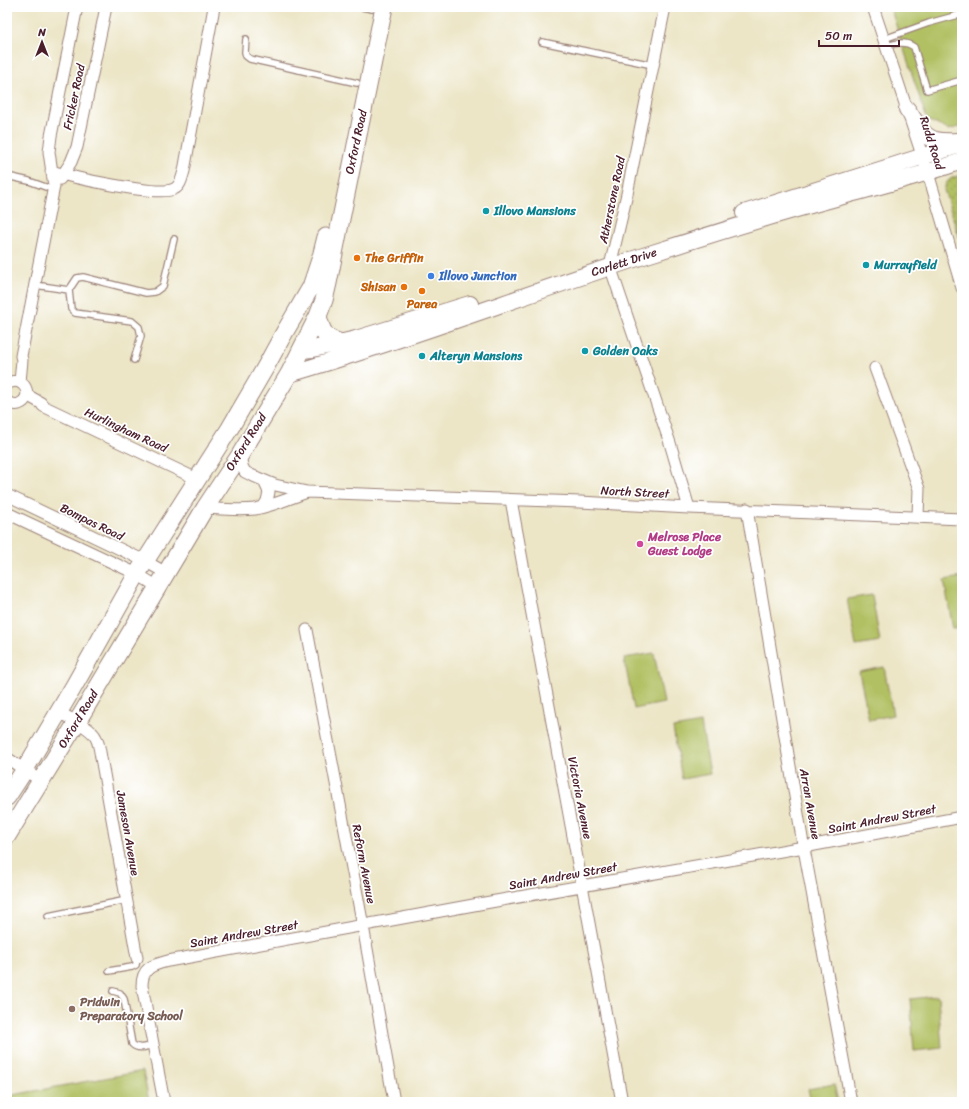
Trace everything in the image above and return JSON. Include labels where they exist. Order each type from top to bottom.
[{"type":"main road","name":"Oxford Road","points":[[7,796],[24,771],[74,686],[141,567],[230,428],[315,277],[327,231],[372,8]]},
{"type":"main road","name":"Oxford Road","points":[[7,836],[205,508],[240,455],[289,374],[318,316],[328,283],[372,8]]},
{"type":"main road","points":[[907,109],[925,135],[936,140],[962,142]]},
{"type":"main road","name":"Corlett Drive","points":[[289,374],[450,323],[611,260],[923,157],[962,142]]},
{"type":"main road","name":"Corlett Drive","points":[[301,350],[342,343],[461,308],[570,270],[724,230],[928,173],[962,161]]},
{"type":"main road","points":[[318,316],[322,330],[326,336],[329,339],[342,343]]},
{"type":"main road","points":[[265,368],[282,355],[288,352],[301,350]]},
{"type":"main road","points":[[74,686],[92,697]]},
{"type":"main road","points":[[38,747],[56,756]]},
{"type":"street","name":"Fricker Road","points":[[13,382],[17,360],[21,356],[54,188],[49,152],[50,136],[77,7]]},
{"type":"street","name":"Fricker Road","points":[[54,188],[71,162],[77,147],[106,7]]},
{"type":"street","points":[[52,171],[116,185],[143,189],[166,191],[178,187],[184,170],[214,7]]},
{"type":"street","name":"Atherstone Road","points":[[611,260],[665,7]]},
{"type":"street","name":"Rudd Road","points":[[873,7],[923,157],[962,288]]},
{"type":"street","points":[[611,260],[670,443],[689,508]]},
{"type":"street","points":[[876,368],[919,489],[918,516]]},
{"type":"street","points":[[7,413],[26,390],[24,385],[13,382]]},
{"type":"street","name":"Hurlingham Road","points":[[18,401],[43,406],[197,479]]},
{"type":"street","name":"North Street","points":[[240,455],[245,472],[275,485],[307,492],[962,518]]},
{"type":"street","points":[[263,507],[267,501],[269,492],[264,480]]},
{"type":"street","name":"North Street","points":[[205,508],[240,510],[263,507],[307,492]]},
{"type":"street","name":"Bompas Road","points":[[7,495],[141,567],[162,580]]},
{"type":"street","name":"Victoria Avenue","points":[[511,500],[622,1102]]},
{"type":"street","name":"Arran Avenue","points":[[747,509],[804,847],[851,1102]]},
{"type":"street","name":"Bompas Road","points":[[7,513],[141,567],[162,580]]},
{"type":"street","name":"Reform Avenue","points":[[307,630],[363,926],[394,1102]]},
{"type":"street","name":"Jameson Avenue","points":[[58,712],[77,722],[92,732],[96,737],[137,958]]},
{"type":"street","points":[[7,758],[24,771],[41,781]]},
{"type":"street","name":"Saint Andrew Street","points":[[153,1046],[142,980],[149,968],[168,961],[656,872],[804,847],[962,817]]},
{"type":"street","points":[[153,1046],[164,1102]]},
{"type":"lane","points":[[885,42],[929,23],[962,14]]},
{"type":"lane","points":[[246,39],[245,52],[246,56],[250,59],[357,83]]},
{"type":"lane","points":[[542,42],[653,65]]},
{"type":"lane","points":[[885,42],[903,43],[914,47],[927,90],[962,80]]},
{"type":"lane","points":[[7,176],[54,188]]},
{"type":"lane","points":[[134,360],[141,336],[139,327],[132,322],[75,313],[71,309],[69,290],[77,278],[83,277],[146,293],[155,292],[163,286],[174,239]]},
{"type":"lane","points":[[35,285],[69,290]]},
{"type":"lane","points":[[48,916],[127,900]]},
{"type":"lane","points":[[109,971],[132,967],[136,965],[137,958]]},
{"type":"lane","points":[[113,991],[120,993],[124,999],[132,1044],[136,1048],[153,1046]]},
{"type":"green space","points":[[890,7],[962,7],[962,126],[949,130],[927,120]]},
{"type":"green space","points":[[962,175],[962,246],[944,190],[950,179]]},
{"type":"green space","points":[[962,577],[962,628],[953,629],[944,580]]},
{"type":"green space","points":[[872,595],[880,642],[856,646],[847,599]]},
{"type":"green space","points":[[654,653],[664,703],[634,709],[624,658]]},
{"type":"green space","points":[[884,667],[893,715],[869,720],[859,672]]},
{"type":"green space","points":[[701,723],[710,774],[682,779],[673,728]]},
{"type":"green space","points":[[938,996],[942,1048],[914,1051],[910,999]]},
{"type":"green space","points":[[143,1071],[149,1102],[7,1102],[7,1096]]},
{"type":"green space","points":[[834,1084],[838,1102],[811,1102],[808,1089]]},
{"type":"place","name":"Illovo Mansions","points":[[486,211]]},
{"type":"place","name":"The Griffin","points":[[357,258]]},
{"type":"place","name":"Murrayfield","points":[[866,265]]},
{"type":"place","name":"Illovo Junction","points":[[431,276]]},
{"type":"place","name":"Shisan","points":[[404,287]]},
{"type":"place","name":"Parea","points":[[422,291]]},
{"type":"place","name":"Golden Oaks","points":[[585,351]]},
{"type":"place","name":"Alteryn Mansions","points":[[422,356]]},
{"type":"place","name":"Melrose Place Guest Lodge","points":[[640,544]]},
{"type":"place","name":"Pridwin Preparatory School","points":[[72,1009]]}]
